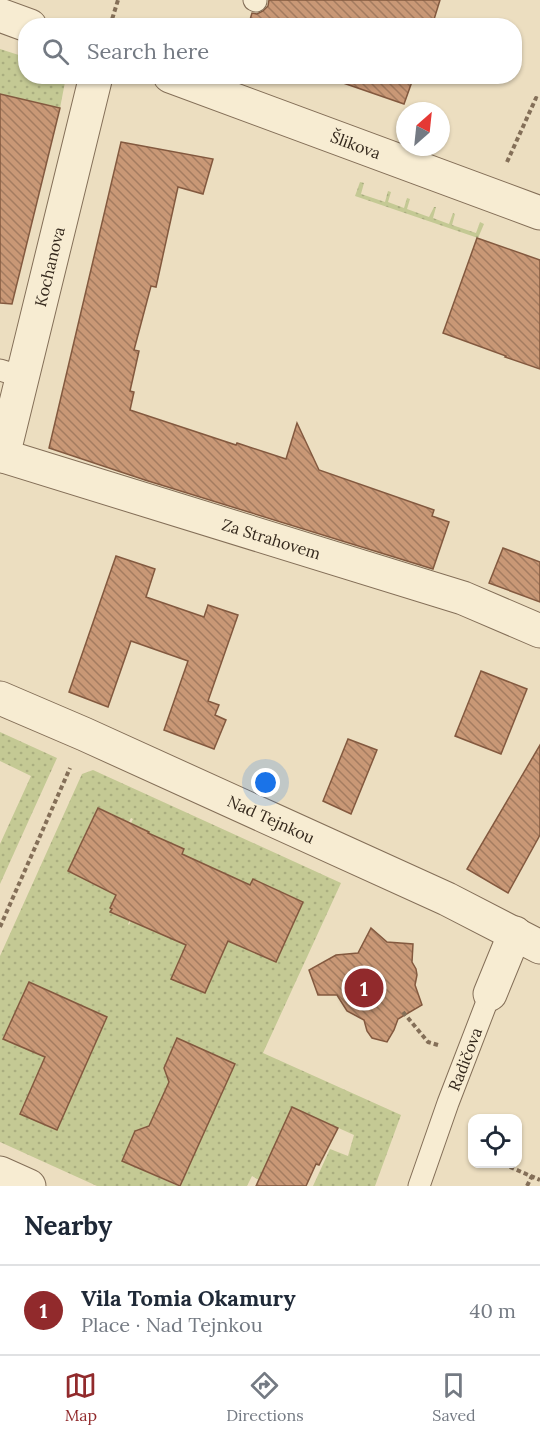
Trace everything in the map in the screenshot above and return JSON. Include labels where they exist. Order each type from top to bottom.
[{"type":"street","points":[[0,15],[18,22]]},
{"type":"street","name":"Kochanova","points":[[2,455],[11,373],[94,84]]},
{"type":"street","name":"Šlikova","points":[[191,84],[540,213]]},
{"type":"street","name":"Za Strahovem","points":[[2,455],[463,598],[540,631]]},
{"type":"street","name":"Nad Tejnkou","points":[[0,698],[447,899],[527,940]]},
{"type":"street","name":"Radičova","points":[[490,994],[527,940]]},
{"type":"street","points":[[0,1173],[29,1186]]},
{"type":"lane","name":"Radičova","points":[[419,1186],[447,1103],[490,994]]},
{"type":"path","points":[[112,18],[118,0]]},
{"type":"path","points":[[491,196],[537,98],[540,100]]},
{"type":"path","points":[[0,927],[84,734]]},
{"type":"path","points":[[403,1012],[428,1042],[466,1054]]},
{"type":"path","points":[[513,1168],[540,1180]]},
{"type":"path","points":[[528,1186],[532,1176]]},
{"type":"green space","points":[[0,49],[18,55],[18,84],[65,84],[60,108],[0,94]]},
{"type":"green space","points":[[360,182],[364,183],[361,194],[385,202],[388,191],[391,192],[388,202],[404,208],[407,198],[410,199],[407,209],[429,217],[436,207],[433,218],[449,224],[453,213],[455,214],[452,225],[476,233],[480,222],[484,224],[478,238],[355,196]]},
{"type":"green space","points":[[0,732],[57,758],[0,884],[0,844],[31,776],[0,761]]},
{"type":"green space","points":[[93,770],[341,883],[263,1053],[401,1115],[375,1186],[313,1186],[330,1149],[348,1156],[354,1135],[292,1107],[259,1180],[252,1176],[247,1186],[180,1186],[234,1064],[177,1039],[164,1068],[169,1082],[149,1126],[135,1131],[122,1161],[178,1186],[97,1186],[0,1142],[0,956],[82,774]],"holes":[[[99,808],[129,822],[131,818],[133,819],[131,823],[149,832],[129,925],[130,920],[110,912],[116,895],[68,871]],[[253,879],[303,902],[276,962],[228,941],[205,993],[172,979]],[[29,982],[107,1017],[56,1130],[20,1114],[45,1057],[3,1038]]]},
{"type":"building","points":[[269,0],[440,0],[434,18],[250,18],[252,13],[257,14],[268,6]]},
{"type":"building","points":[[346,84],[411,84],[405,102],[398,102]]},
{"type":"building","points":[[0,94],[60,108],[12,304],[0,303]]},
{"type":"building","points":[[121,142],[213,159],[203,194],[178,187],[156,287],[151,286],[134,350],[139,351],[130,391],[134,392],[130,410],[286,459],[297,423],[319,470],[434,510],[432,516],[449,522],[433,569],[49,448]]},
{"type":"building","points":[[477,238],[540,260],[540,369],[443,333]]},
{"type":"building","points":[[503,548],[540,562],[540,602],[489,583]]},
{"type":"building","points":[[116,556],[155,569],[146,597],[204,617],[208,605],[238,615],[208,701],[219,705],[215,715],[226,720],[214,749],[164,730],[188,661],[131,641],[108,707],[69,692]]},
{"type":"building","points":[[481,671],[527,689],[501,754],[455,736]]},
{"type":"building","points":[[348,739],[377,750],[351,814],[323,801]]},
{"type":"building","points":[[540,745],[540,835],[508,893],[467,869]]},
{"type":"building","points":[[98,808],[184,849],[182,854],[250,885],[253,879],[303,902],[276,962],[228,941],[205,993],[171,979],[186,945],[110,912],[116,895],[68,871]]},
{"type":"building","points":[[371,928],[387,942],[413,944],[412,962],[417,975],[415,985],[422,1005],[398,1019],[387,1042],[372,1038],[364,1020],[347,1011],[337,995],[318,995],[309,970],[336,955],[358,953]]},
{"type":"building","points":[[29,982],[107,1017],[57,1130],[20,1114],[45,1057],[3,1039]]},
{"type":"building","points":[[177,1038],[235,1064],[180,1186],[122,1161],[135,1131],[149,1126],[169,1082],[164,1068]]},
{"type":"building","points":[[292,1107],[338,1128],[319,1165],[316,1164],[306,1186],[256,1186]]},
{"type":"place","name":"Vila Tomia Okamury","points":[[364,988]]}]
